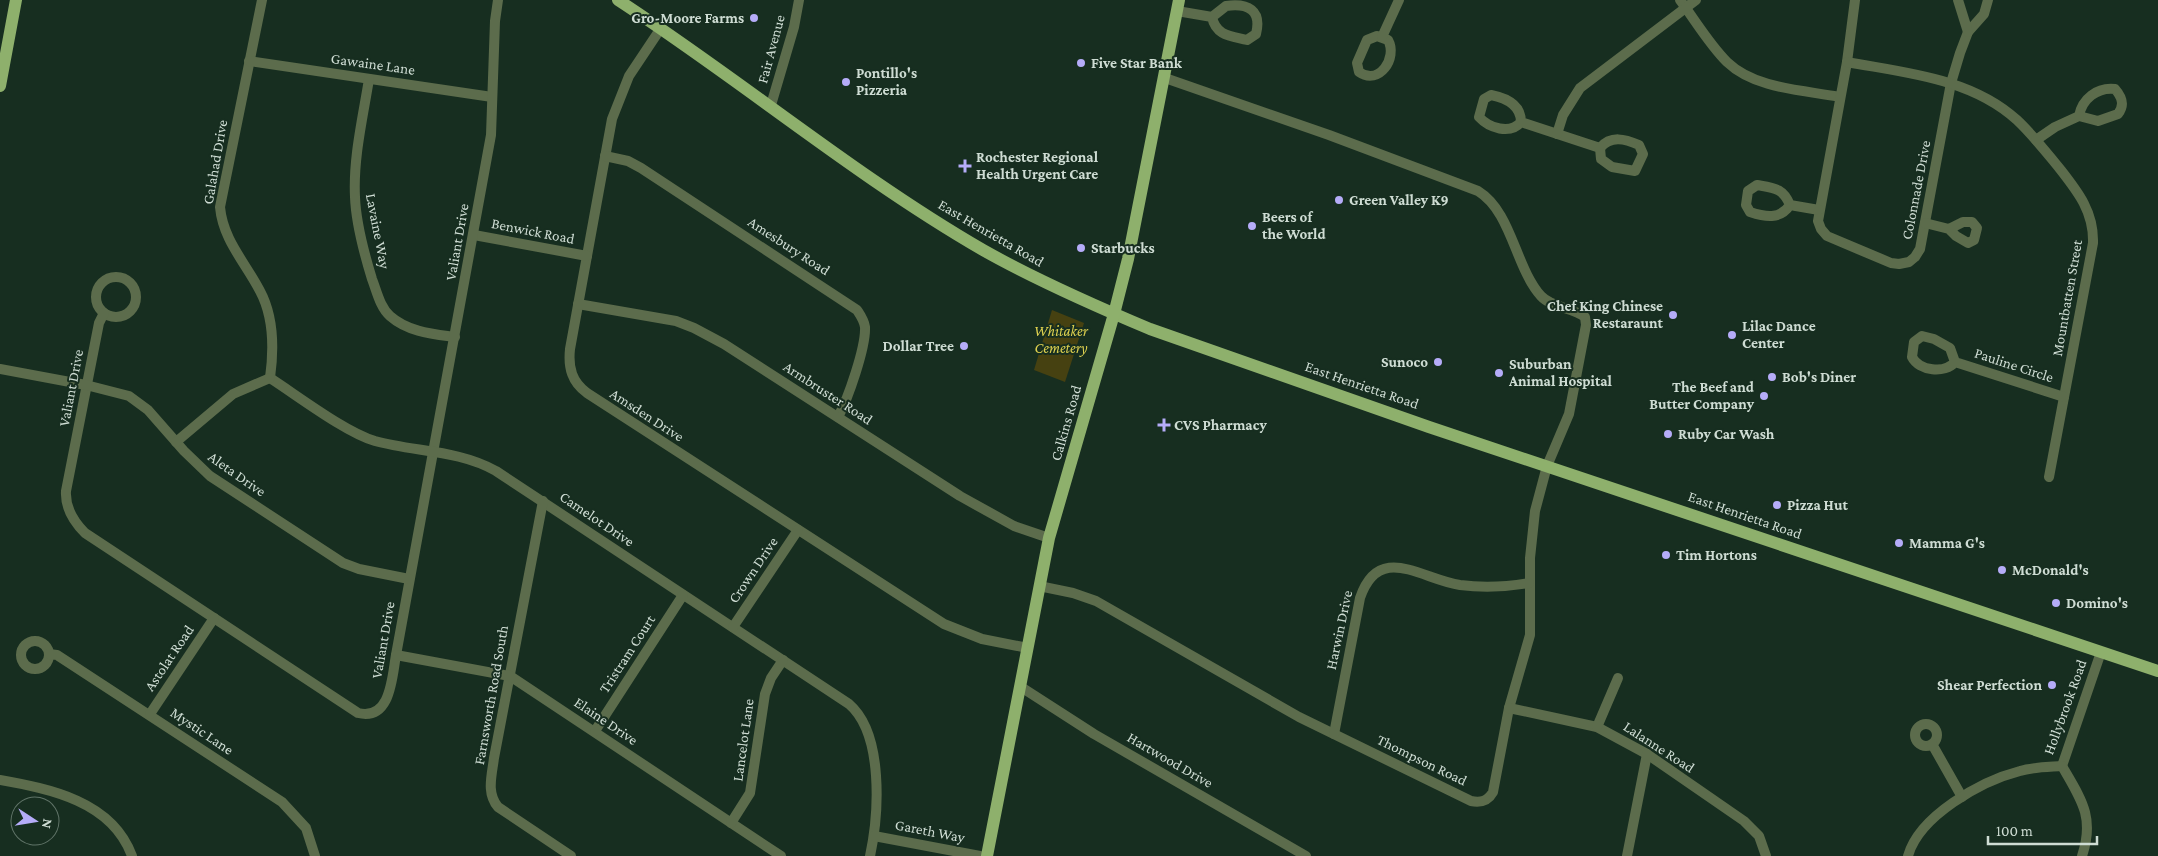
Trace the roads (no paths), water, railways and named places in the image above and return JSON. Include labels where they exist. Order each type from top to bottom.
[{"type":"main road","points":[[0,86],[16,0]]},
{"type":"main road","name":"East Henrietta Road","points":[[618,0],[661,28],[881,184],[966,240],[1035,278],[1114,314],[1150,329],[1547,466],[2158,671]]},
{"type":"main road","name":"Calkins Road","points":[[988,856],[1049,538],[1114,314],[1165,78],[1178,5]]},
{"type":"street","name":"Galahad Drive","points":[[262,0],[220,207],[228,238],[261,293],[267,308],[273,344],[270,378]]},
{"type":"street","name":"Valiant Drive","points":[[104,313],[99,323],[66,492],[70,513],[85,533],[358,713],[365,714],[380,710],[387,700],[396,655],[491,135],[498,0]]},
{"type":"street","name":"Fair Avenue","points":[[771,105],[794,27],[799,0]]},
{"type":"street","points":[[1382,37],[1399,0]]},
{"type":"street","points":[[1557,134],[1570,101],[1580,88],[1683,4],[1696,0]]},
{"type":"street","name":"Colonnade Drive","points":[[1855,0],[1847,62],[1818,210],[1819,225],[1827,236],[1899,264],[1909,262],[1918,254],[1951,83],[1968,32],[1984,14],[1988,0]]},
{"type":"street","points":[[1958,0],[1968,32]]},
{"type":"street","points":[[1683,4],[1718,53],[1738,71],[1770,84],[1840,97]]},
{"type":"street","points":[[1178,5],[1212,17],[1218,31],[1224,35],[1247,40],[1256,34],[1259,18],[1257,13],[1251,9],[1226,6],[1212,17]]},
{"type":"street","name":"Amsden Drive","points":[[661,28],[622,89],[612,119],[569,356],[569,368],[578,385],[587,394],[944,624],[982,639],[1028,648]]},
{"type":"street","name":"Gawaine Lane","points":[[250,61],[492,97]]},
{"type":"street","name":"Mountbatten Street","points":[[1847,62],[1951,83],[1985,98],[2008,113],[2036,140],[2084,201],[2093,234],[2049,476]]},
{"type":"street","name":"Thompson Road","points":[[1039,586],[1073,593],[1096,601],[1334,734],[1471,800],[1482,802],[1490,797],[1495,785],[1508,708],[1530,635],[1529,583],[1535,511],[1547,466],[1569,414],[1586,326],[1585,317],[1541,296],[1490,201],[1478,191],[1389,160],[1329,135],[1165,78]]},
{"type":"street","name":"Lavaine Way","points":[[369,79],[356,167],[355,197],[363,245],[375,287],[385,311],[401,324],[429,333],[455,337]]},
{"type":"street","points":[[2036,140],[2055,127],[2079,116]]},
{"type":"street","points":[[1521,122],[1600,148]]},
{"type":"street","name":"Amesbury Road","points":[[605,156],[628,161],[641,168],[857,310],[864,322],[864,335],[847,398],[838,417]]},
{"type":"street","points":[[1790,205],[1818,210]]},
{"type":"street","points":[[1925,223],[1950,228]]},
{"type":"street","name":"Benwick Road","points":[[474,235],[587,256]]},
{"type":"street","name":"Armbruster Road","points":[[578,304],[676,321],[694,328],[1001,520],[1030,533],[1049,538]]},
{"type":"street","name":"Pauline Circle","points":[[1955,362],[2064,397]]},
{"type":"street","name":"Aleta Drive","points":[[0,369],[86,385],[119,393],[138,402],[148,410],[176,442],[210,476],[343,563],[359,569],[409,579]]},
{"type":"street","points":[[176,442],[233,394],[270,378]]},
{"type":"street","name":"Camelot Drive","points":[[270,378],[362,436],[388,444],[482,463],[850,704],[866,723],[870,736],[877,794],[874,836],[870,856]]},
{"type":"street","name":"Farnsworth Road South","points":[[542,501],[494,758],[491,782],[492,799],[508,814],[571,856]]},
{"type":"street","name":"Crown Drive","points":[[733,627],[798,530]]},
{"type":"street","name":"Harwin Drive","points":[[1334,734],[1360,598],[1364,586],[1377,571],[1396,567],[1449,582],[1479,587],[1529,583]]},
{"type":"street","name":"Tristram Court","points":[[595,731],[684,594]]},
{"type":"street","name":"Astolat Road","points":[[150,714],[214,618]]},
{"type":"street","name":"Hollybrook Road","points":[[1908,856],[1915,837],[1923,828],[1962,797],[2011,773],[2036,768],[2062,766],[2101,652]]},
{"type":"street","name":"Mystic Lane","points":[[49,654],[57,654],[150,714],[288,808],[306,828],[315,856]]},
{"type":"street","name":"Elaine Drive","points":[[396,655],[510,676],[781,856]]},
{"type":"street","name":"Lancelot Lane","points":[[731,823],[750,793],[765,694],[772,678],[784,660]]},
{"type":"street","points":[[1597,727],[1618,678]]},
{"type":"street","name":"Hartwood Drive","points":[[1021,687],[1094,734],[1306,856]]},
{"type":"street","name":"Lalanne Road","points":[[1508,708],[1597,727],[1647,754],[1744,821],[1759,836],[1766,856]]},
{"type":"street","points":[[1932,744],[1962,797]]},
{"type":"street","points":[[1627,856],[1647,754]]},
{"type":"street","points":[[2062,766],[2080,797],[2086,814],[2088,836],[2082,856]]},
{"type":"street","points":[[0,780],[51,791],[85,804],[112,825],[132,856]]},
{"type":"street","name":"Gareth Way","points":[[874,836],[980,856]]},
{"type":"place","name":"Gro-Moore Farms","points":[[754,18]]},
{"type":"place","name":"Five Star Bank","points":[[1081,63]]},
{"type":"place","name":"Pontillo's Pizzeria","points":[[846,82]]},
{"type":"place","name":"Rochester Regional Health Urgent Care","points":[[965,166]]},
{"type":"place","name":"Green Valley K9","points":[[1339,200]]},
{"type":"place","name":"Beers of the World","points":[[1252,226]]},
{"type":"place","name":"Starbucks","points":[[1081,248]]},
{"type":"place","name":"Chef King Chinese Restaraunt","points":[[1673,315]]},
{"type":"place","name":"Lilac Dance Center","points":[[1732,335]]},
{"type":"place","name":"Dollar Tree","points":[[964,346]]},
{"type":"place","name":"Sunoco","points":[[1438,362]]},
{"type":"place","name":"Suburban Animal Hospital","points":[[1499,373]]},
{"type":"place","name":"Bob's Diner","points":[[1772,377]]},
{"type":"place","name":"The Beef and Butter Company","points":[[1764,396]]},
{"type":"place","name":"CVS Pharmacy","points":[[1164,425]]},
{"type":"place","name":"Ruby Car Wash","points":[[1668,434]]},
{"type":"place","name":"Pizza Hut","points":[[1777,505]]},
{"type":"place","name":"Mamma G's","points":[[1899,543]]},
{"type":"place","name":"Tim Hortons","points":[[1666,555]]},
{"type":"place","name":"McDonald's","points":[[2002,570]]},
{"type":"place","name":"Domino's","points":[[2056,603]]},
{"type":"place","name":"Shear Perfection","points":[[2052,685]]},
{"type":"park label","name":"Whitaker Cemetery","points":[[1061,340]]}]
